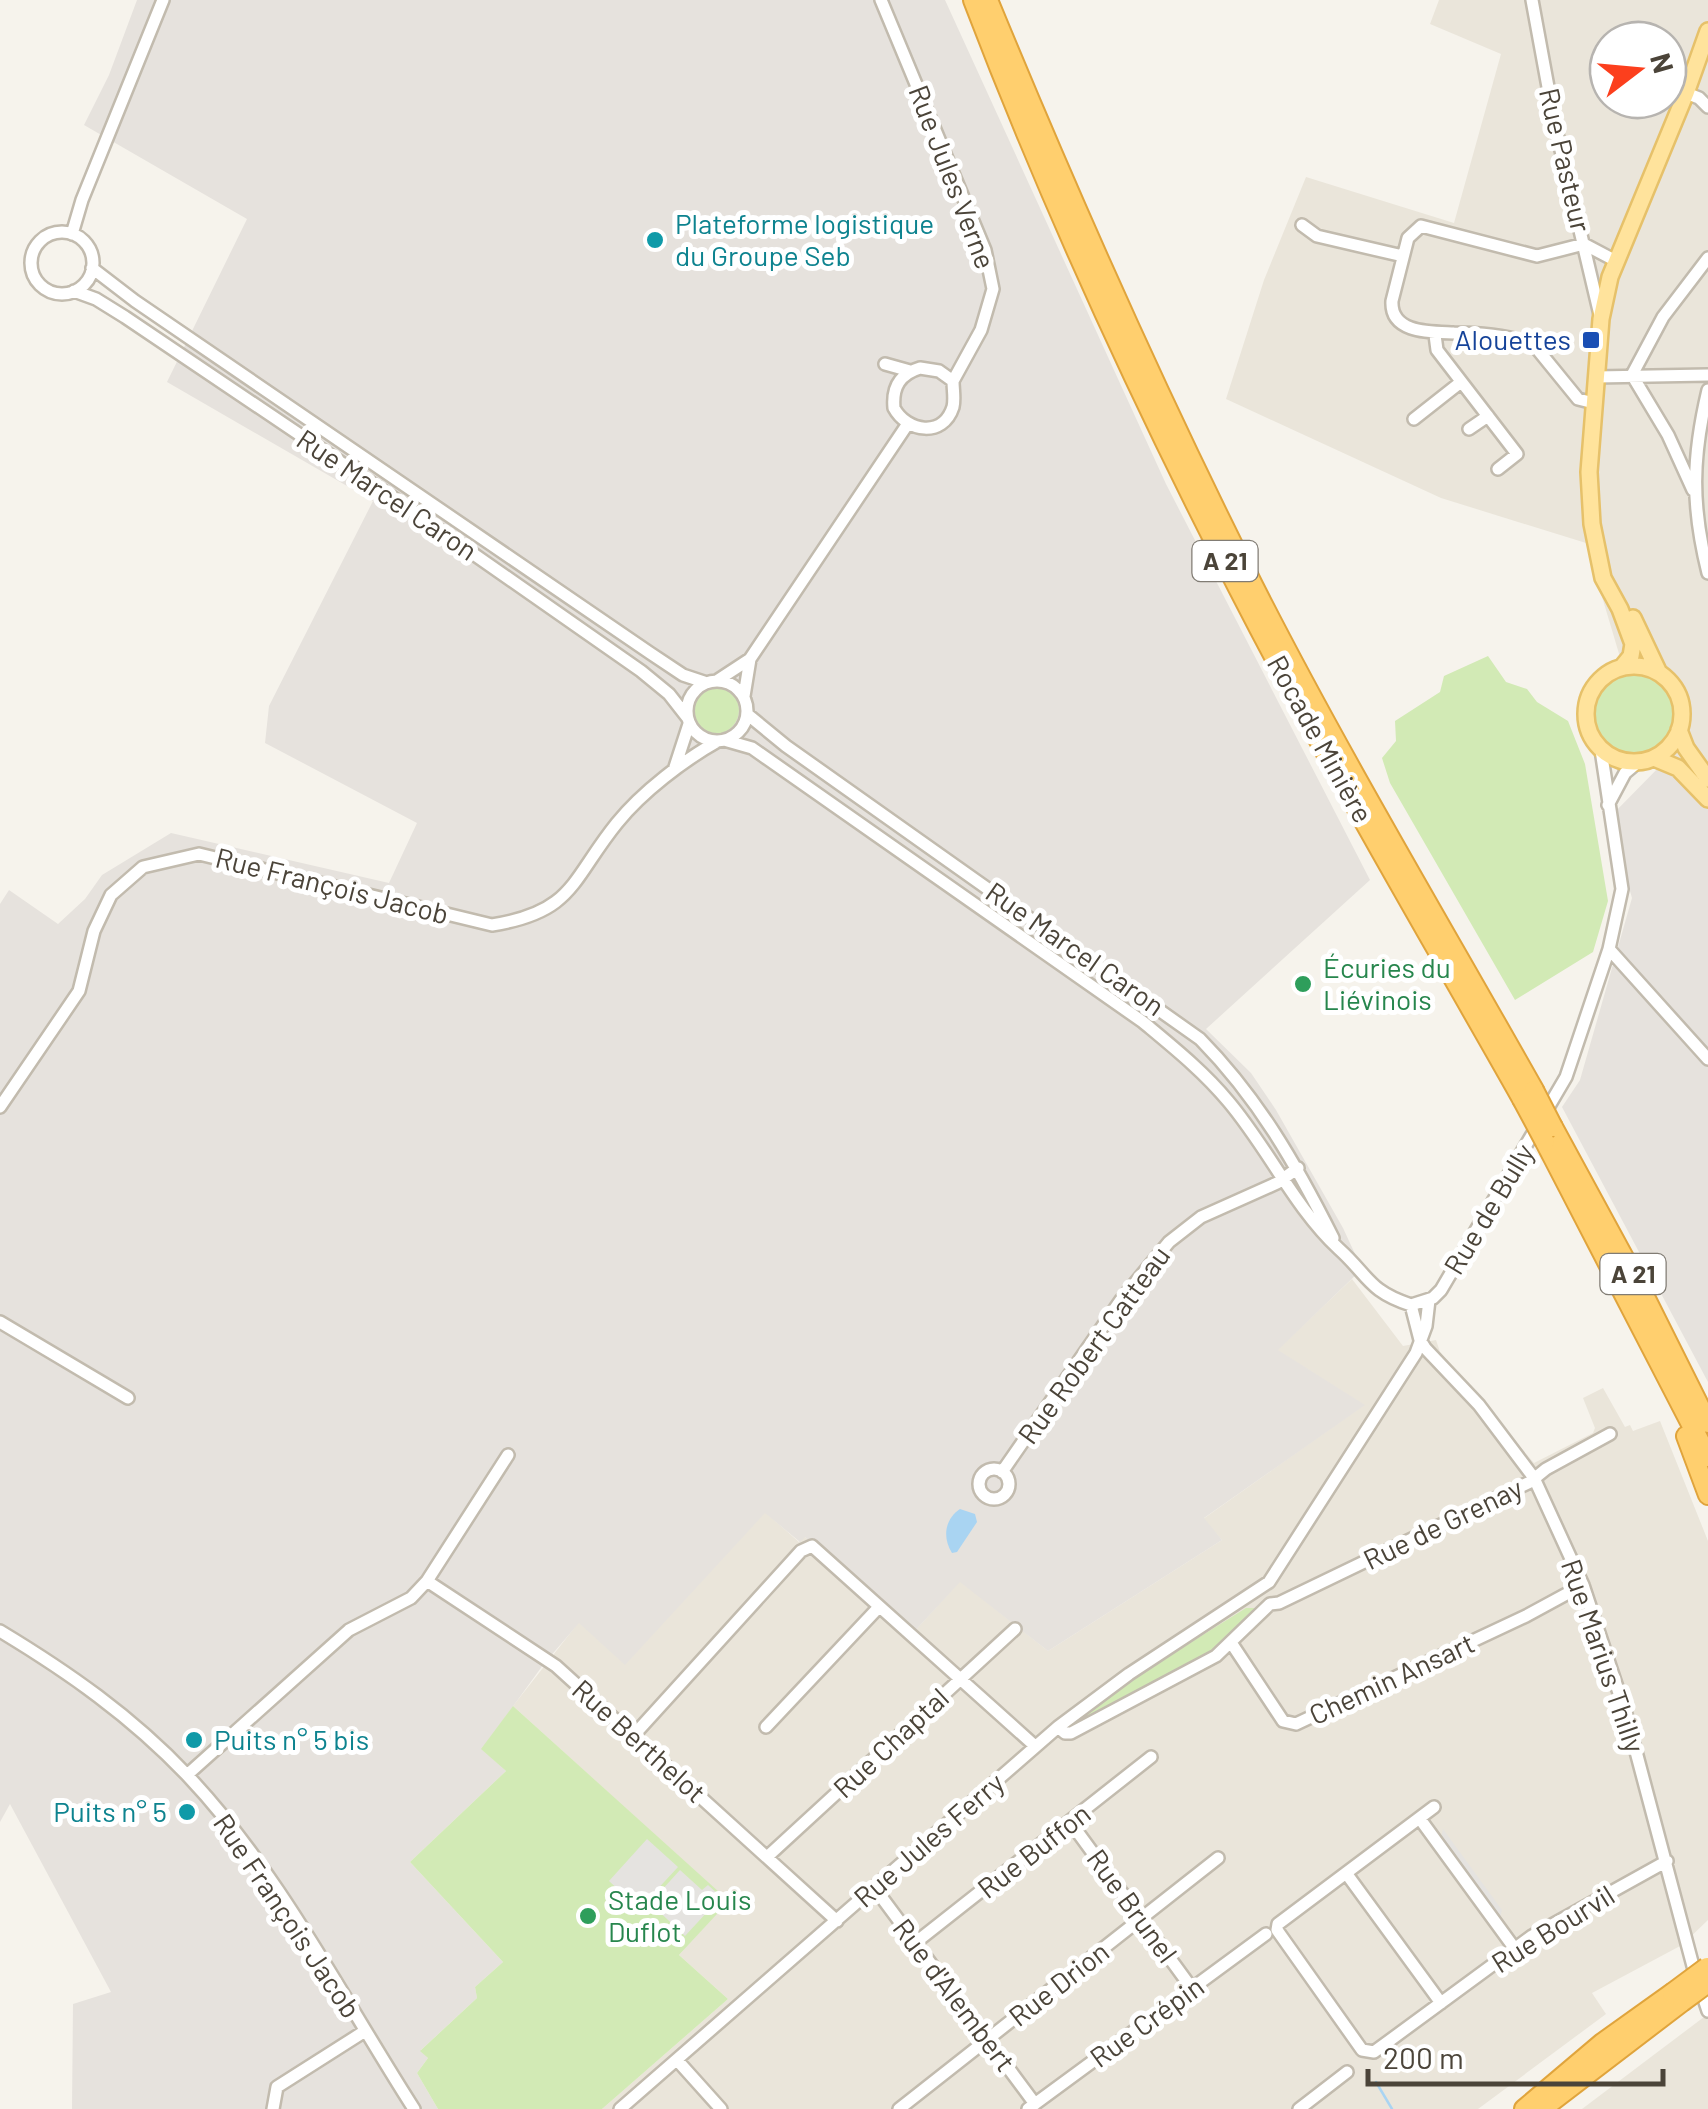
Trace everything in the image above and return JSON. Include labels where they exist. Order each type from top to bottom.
[{"type":"highway","name":"Rocade Minière","points":[[973,0],[1018,118],[1079,258],[1191,494],[1300,705],[1528,1095]]},
{"type":"highway","name":"Rocade Minière","points":[[988,0],[1104,274],[1256,590],[1708,1421]]},
{"type":"highway","name":"Rocade Minière","points":[[1549,1134],[1708,1457]]},
{"type":"highway","points":[[1667,1374],[1666,1390],[1708,1495]]},
{"type":"highway","points":[[1542,2109],[1708,1971]]},
{"type":"highway","points":[[1524,2109],[1588,2055],[1677,1997]]},
{"type":"main road","points":[[1688,87],[1708,31]]},
{"type":"main road","points":[[1675,120],[1613,269],[1601,319],[1589,472],[1592,524],[1603,578],[1620,608],[1633,644],[1631,656],[1622,667],[1602,677],[1586,706],[1588,729],[1601,750],[1618,760],[1646,760],[1678,768],[1708,799]]},
{"type":"main road","points":[[1599,558],[1660,673],[1677,692],[1682,717],[1679,730],[1673,742],[1646,760]]},
{"type":"main road","points":[[1622,667],[1648,667],[1660,673]]},
{"type":"main road","points":[[1679,730],[1708,780]]},
{"type":"street","points":[[72,234],[82,200],[163,0]]},
{"type":"street","name":"Rue Jules Verne","points":[[882,0],[985,250],[993,289],[981,330],[953,381]]},
{"type":"street","name":"Rue Pasteur","points":[[1532,0],[1554,125],[1601,319]]},
{"type":"street","points":[[1302,225],[1317,236],[1402,256]]},
{"type":"street","points":[[1594,404],[1578,399],[1534,345],[1452,332],[1435,336],[1401,323],[1391,308],[1402,256],[1411,233],[1421,226],[1536,256],[1584,244],[1613,269]]},
{"type":"street","points":[[72,234],[88,247],[92,268],[88,280],[74,290],[56,294],[44,289],[31,268],[32,255],[47,236],[72,234]]},
{"type":"street","points":[[1632,375],[1663,318],[1708,258]]},
{"type":"street","name":"Rue Marcel Caron","points":[[92,268],[650,653],[690,679],[711,681]]},
{"type":"street","points":[[1590,268],[1613,269]]},
{"type":"street","name":"Rue Marcel Caron","points":[[74,290],[125,317],[407,508],[641,672],[670,694],[688,720]]},
{"type":"street","points":[[1435,336],[1437,350],[1517,454],[1498,469]]},
{"type":"street","points":[[939,370],[966,354]]},
{"type":"street","points":[[895,386],[910,371],[939,370],[953,381],[954,400],[946,419],[928,429],[908,425],[894,408],[895,386],[884,364],[910,371]]},
{"type":"street","points":[[1632,375],[1668,435],[1693,490],[1708,573]]},
{"type":"street","points":[[1596,377],[1708,375]]},
{"type":"street","points":[[1414,419],[1461,382]]},
{"type":"street","points":[[1693,490],[1696,447],[1708,390]]},
{"type":"street","points":[[1470,430],[1488,416]]},
{"type":"street","points":[[675,767],[737,734],[747,714],[744,696],[750,659],[908,425]]},
{"type":"street","points":[[675,767],[688,720],[688,700],[711,681],[750,659]]},
{"type":"street","points":[[711,681],[733,684],[744,696]]},
{"type":"street","name":"Rue Marcel Caron","points":[[747,714],[786,746],[1200,1039],[1234,1074],[1275,1130],[1337,1246],[1371,1286],[1411,1304]]},
{"type":"street","points":[[688,720],[701,737],[721,741]]},
{"type":"street","name":"Rue Marcel Caron","points":[[721,741],[752,748],[1183,1054],[1230,1103],[1282,1178],[1337,1246]]},
{"type":"street","name":"Rue de Bully","points":[[1255,1594],[1269,1582],[1416,1352],[1426,1326],[1428,1300],[1441,1290],[1566,1077],[1609,950],[1622,890],[1601,750]]},
{"type":"street","points":[[1608,805],[1625,773],[1646,760]]},
{"type":"street","name":"Rue François Jacob","points":[[0,1107],[79,992],[94,931],[111,895],[143,867],[199,854],[492,924],[527,919],[561,898],[580,878],[618,821],[675,767]]},
{"type":"street","points":[[1609,950],[1708,1059]]},
{"type":"street","points":[[1183,1054],[1200,1039]]},
{"type":"street","name":"Rue Robert Catteau","points":[[1002,1472],[1121,1300],[1168,1242],[1201,1217],[1263,1190],[1298,1168]]},
{"type":"street","points":[[1420,1340],[1411,1304],[1428,1300]]},
{"type":"street","points":[[0,1322],[128,1398]]},
{"type":"street","name":"Rue Marius Thilly","points":[[1420,1340],[1480,1405],[1534,1478],[1584,1586],[1626,1714],[1668,1861],[1692,1966],[1708,2011]]},
{"type":"street","name":"Rue de Grenay","points":[[1270,1604],[1365,1562],[1534,1478],[1610,1434]]},
{"type":"street","points":[[187,1775],[348,1630],[410,1598],[427,1581],[508,1455]]},
{"type":"street","points":[[632,1736],[801,1551],[812,1546],[1034,1746]]},
{"type":"street","name":"Rue Berthelot","points":[[427,1581],[556,1666],[836,1920]]},
{"type":"street","name":"Chemin Ansart","points":[[1232,1644],[1283,1721],[1296,1724],[1584,1586]]},
{"type":"street","points":[[1058,1727],[1065,1733],[1071,1732],[1216,1656],[1270,1604],[1255,1594]]},
{"type":"street","name":"Rue Jules Ferry","points":[[626,2107],[1034,1746],[1129,1674],[1255,1594]]},
{"type":"street","points":[[766,1727],[878,1608]]},
{"type":"street","name":"Rue Chaptal","points":[[767,1857],[1014,1628]]},
{"type":"street","name":"Rue François Jacob","points":[[0,1631],[70,1673],[112,1704],[187,1775],[280,1896],[414,2109]]},
{"type":"street","name":"Rue Buffon","points":[[915,1943],[1151,1756]]},
{"type":"street","points":[[1434,1808],[1346,1873],[1441,2003]]},
{"type":"street","points":[[1420,1819],[1515,1949]]},
{"type":"street","name":"Rue Brunel","points":[[1071,1823],[1193,1990]]},
{"type":"street","name":"Rue Drion","points":[[899,2109],[1218,1858]]},
{"type":"street","name":"Rue Bourvil","points":[[1346,1873],[1280,1921],[1276,1930],[1362,2050],[1374,2052],[1532,1936],[1668,1861]]},
{"type":"street","name":"Rue d'Alembert","points":[[874,1887],[1032,2106]]},
{"type":"street","name":"Rue Crépin","points":[[1032,2106],[1266,1934]]},
{"type":"street","points":[[272,2109],[277,2088],[364,2031]]},
{"type":"street","points":[[677,2060],[721,2109]]},
{"type":"street","points":[[1299,2109],[1347,2072]]},
{"type":"shaded area","points":[[137,0],[945,0],[1166,484],[1370,880],[1206,1029],[1251,1073],[1276,1110],[1362,1269],[1278,1350],[1365,1405],[1204,1518],[1222,1540],[1048,1651],[960,1582],[912,1634],[805,1537],[800,1542],[765,1513],[625,1665],[579,1623],[482,1749],[506,1771],[410,1862],[503,1962],[475,1987],[477,1998],[421,2050],[428,2058],[417,2073],[438,2109],[72,2109],[73,2004],[111,1992],[10,1804],[0,1822],[0,904],[9,890],[58,924],[85,899],[102,875],[171,833],[389,883],[417,823],[265,743],[269,706],[373,501],[167,382],[247,219],[84,125],[109,75]]},
{"type":"shaded area","points":[[1439,0],[1708,0],[1708,823],[1648,751],[1586,543],[1441,498],[1226,399],[1264,280],[1306,177],[1454,223],[1501,54],[1430,24]]},
{"type":"shaded area","points":[[1665,761],[1708,810],[1708,1382],[1562,1107],[1580,1080],[1632,898],[1609,818]]},
{"type":"shaded area","points":[[1352,1279],[1403,1346],[1436,1340],[1440,1352],[1534,1463],[1593,1433],[1595,1428],[1583,1398],[1603,1388],[1625,1427],[1630,1425],[1633,1431],[1660,1421],[1708,1541],[1708,1920],[1682,1945],[1592,1993],[1606,2014],[1478,2109],[602,2109],[728,1999],[679,1955],[728,1901],[513,1706],[579,1622],[625,1664],[765,1512],[799,1542],[804,1536],[913,1633],[960,1581],[1048,1651],[1222,1540],[1203,1519],[1364,1405],[1277,1350]]},
{"type":"shaded area","points":[[1443,1829],[1502,1910],[1498,1926],[1439,1845]]},
{"type":"shaded area","points":[[647,1839],[678,1867],[639,1909],[609,1881]]},
{"type":"shaded area","points":[[680,1870],[702,1890],[708,1885],[721,1897],[685,1936],[650,1903]]},
{"type":"shaded area","points":[[1708,2017],[1708,2109],[1582,2109]]},
{"type":"green space","points":[[1488,656],[1506,682],[1527,689],[1537,702],[1568,721],[1585,764],[1608,901],[1593,952],[1515,1000],[1390,783],[1382,758],[1396,741],[1395,721],[1440,692],[1444,676]]},
{"type":"green space","points":[[1634,673],[1649,676],[1662,685],[1671,698],[1671,728],[1662,741],[1649,750],[1634,753],[1619,750],[1606,741],[1597,728],[1594,713],[1597,698],[1606,685],[1619,676]]},
{"type":"green space","points":[[715,686],[732,693],[739,710],[732,727],[715,734],[698,727],[691,710],[698,693]]},
{"type":"green space","points":[[1246,1608],[1261,1612],[1215,1654],[1077,1727],[1074,1722],[1137,1676]]},
{"type":"green space","name":"Stade Louis Duflot","points":[[513,1706],[729,1901],[679,1955],[728,1999],[602,2109],[438,2109],[417,2073],[428,2058],[420,2051],[477,1998],[475,1987],[503,1962],[410,1862],[506,1771],[481,1749]]},
{"type":"water","points":[[960,1509],[975,1514],[977,1522],[957,1552],[952,1553],[947,1529]]},
{"type":"waterway","points":[[1376,2082],[1392,2109]]},
{"type":"place","name":"Plateforme logistique du Groupe Seb","points":[[655,240]]},
{"type":"place","name":"Alouettes","points":[[1591,340]]},
{"type":"place","name":"Écuries du Liévinois","points":[[1303,984]]},
{"type":"place","name":"Puits n° 5 bis","points":[[194,1740]]},
{"type":"place","name":"Puits n° 5","points":[[187,1812]]},
{"type":"place","name":"Stade Louis Duflot","points":[[588,1916]]}]
